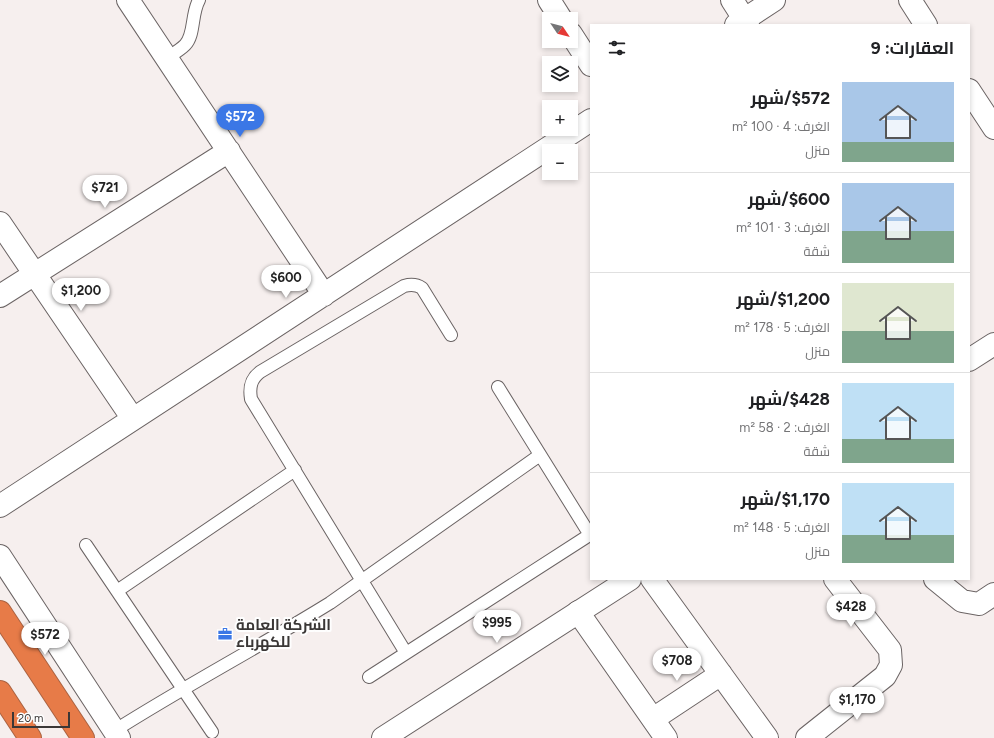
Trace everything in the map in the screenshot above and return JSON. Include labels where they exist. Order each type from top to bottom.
[{"type":"highway","points":[[0,612],[83,738]]},
{"type":"highway","points":[[0,692],[30,738]]},
{"type":"street","points":[[128,0],[324,294]]},
{"type":"street","points":[[549,0],[557,12]]},
{"type":"street","points":[[732,0],[743,23],[774,0]]},
{"type":"street","points":[[910,0],[925,24]]},
{"type":"street","points":[[578,45],[590,63]]},
{"type":"street","points":[[970,92],[994,128]]},
{"type":"street","points":[[0,506],[590,121]]},
{"type":"street","points":[[0,296],[229,151]]},
{"type":"street","points":[[0,223],[133,419]]},
{"type":"street","points":[[970,359],[994,344]]},
{"type":"street","points":[[0,556],[117,734]]},
{"type":"street","points":[[383,738],[628,580]]},
{"type":"street","points":[[653,580],[767,738]]},
{"type":"street","points":[[807,738],[885,676],[892,665],[890,650],[836,580]]},
{"type":"street","points":[[936,580],[962,601],[979,604],[994,594]]},
{"type":"street","points":[[578,612],[666,738]]},
{"type":"street","points":[[653,719],[721,674]]},
{"type":"lane","points":[[167,58],[185,45],[189,39],[192,33],[193,14],[199,0]]},
{"type":"lane","points":[[406,653],[251,399],[250,384],[256,375],[404,286],[410,284],[417,285],[422,288],[451,335]]},
{"type":"lane","points":[[369,677],[590,534],[498,387]]},
{"type":"lane","points":[[117,734],[183,689],[297,624],[330,603],[540,454]]},
{"type":"lane","points":[[117,591],[295,470]]},
{"type":"lane","points":[[86,545],[212,732]]},
{"type":"place","name":"الشركة العامة للكهرباء","points":[[225,634]]}]
